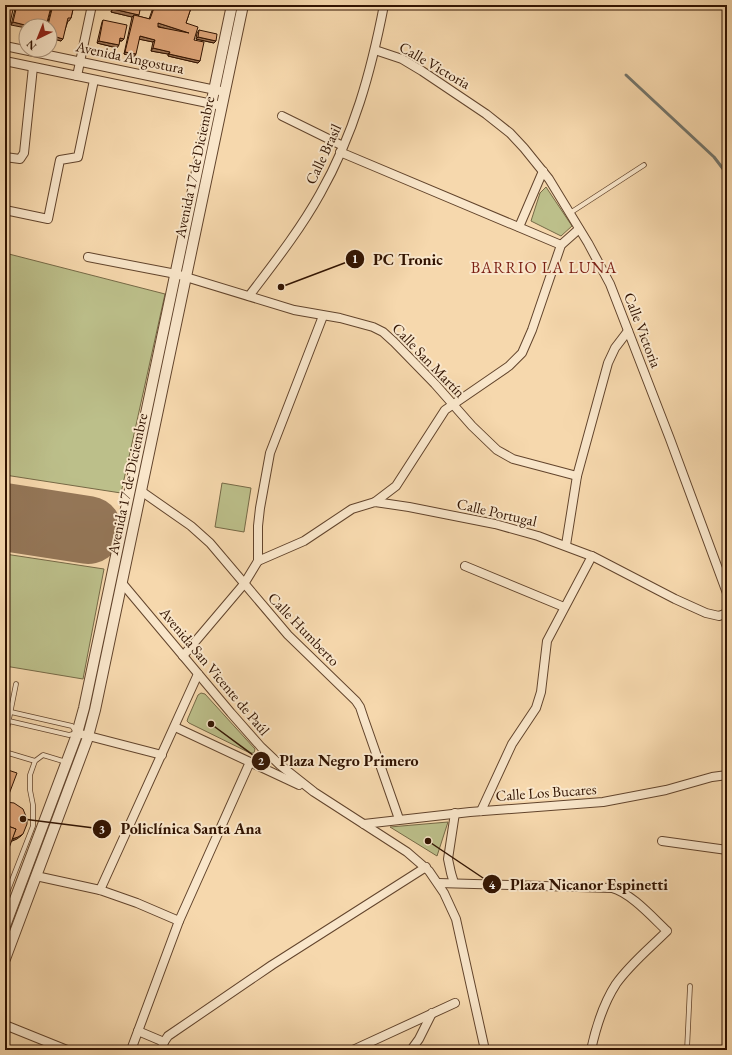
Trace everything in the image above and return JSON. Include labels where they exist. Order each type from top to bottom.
[{"type":"street","points":[[77,76],[92,5]]},
{"type":"street","name":"Avenida 17 de Diciembre","points":[[5,926],[77,733],[176,274],[232,5]]},
{"type":"street","name":"Avenida 17 de Diciembre","points":[[5,959],[88,736],[95,710],[243,5]]},
{"type":"street","name":"Calle Brasil","points":[[249,296],[313,206],[333,170],[362,97],[375,50],[384,5]]},
{"type":"street","name":"Avenida Angostura","points":[[5,46],[225,92]]},
{"type":"street","name":"Calle Victoria","points":[[375,50],[402,59],[486,114],[510,133],[543,171],[597,258],[610,284],[670,439],[727,593]]},
{"type":"street","name":"Avenida Angostura","points":[[5,61],[222,106]]},
{"type":"street","points":[[5,157],[20,160],[24,153],[33,67]]},
{"type":"street","points":[[5,210],[48,219],[60,160],[78,157],[94,80]]},
{"type":"street","points":[[282,116],[342,149],[561,245]]},
{"type":"street","points":[[520,227],[543,171]]},
{"type":"street","points":[[375,502],[396,486],[441,416],[452,404],[509,366],[522,353],[532,330],[561,245],[579,228]]},
{"type":"street","name":"Calle San Martín","points":[[88,258],[176,274],[304,313],[365,324],[383,332],[482,436],[505,455],[513,459],[577,476]]},
{"type":"street","points":[[183,656],[244,584],[258,561],[258,526],[260,508],[270,453],[323,316]]},
{"type":"street","points":[[566,546],[577,476],[608,363],[615,348],[628,330]]},
{"type":"street","name":"Calle Humberto","points":[[141,491],[191,526],[205,539],[301,649],[349,694],[360,707],[399,819]]},
{"type":"street","name":"Calle Portugal","points":[[258,561],[304,542],[352,509],[375,502],[495,524],[566,546],[592,556],[650,587],[700,610],[719,616],[727,613]]},
{"type":"street","points":[[481,811],[512,744],[536,708],[539,700],[547,641],[592,556]]},
{"type":"street","points":[[465,566],[564,607]]},
{"type":"street","name":"Avenida San Vicente de Paúl","points":[[122,583],[261,747],[297,780],[407,852],[426,867],[448,900],[456,919],[485,1050]]},
{"type":"street","points":[[100,890],[198,674]]},
{"type":"street","points":[[175,727],[314,792]]},
{"type":"street","points":[[77,733],[162,755]]},
{"type":"street","points":[[131,1050],[179,921],[250,762]]},
{"type":"street","name":"Calle Los Bucares","points":[[364,824],[454,813],[603,802],[666,790],[712,777],[727,775]]},
{"type":"street","points":[[454,813],[448,859],[450,873],[454,883]]},
{"type":"street","points":[[662,841],[727,850]]},
{"type":"street","points":[[161,1050],[164,1042],[172,1034],[272,964],[426,867]]},
{"type":"street","points":[[36,876],[100,890],[137,903],[179,921]]},
{"type":"street","points":[[438,883],[598,887],[617,890],[630,897],[667,931],[634,963],[616,984],[603,1010],[591,1050]]},
{"type":"street","points":[[352,1050],[455,1003]]},
{"type":"street","points":[[411,1050],[419,1039],[432,1013]]},
{"type":"street","points":[[5,1025],[67,1050]]},
{"type":"street","points":[[138,1031],[164,1042]]},
{"type":"lane","points":[[570,213],[644,165]]},
{"type":"lane","points":[[5,734],[16,684]]},
{"type":"lane","points":[[9,721],[69,735],[77,733],[72,726],[11,712]]},
{"type":"lane","points":[[5,752],[35,761]]},
{"type":"lane","points":[[5,898],[33,826],[33,805],[30,781],[35,761],[44,755],[66,762]]},
{"type":"lane","points":[[687,1050],[690,986]]},
{"type":"green space","points":[[546,187],[572,226],[561,236],[531,221],[540,193]]},
{"type":"green space","points":[[5,253],[165,294],[121,493],[5,475]]},
{"type":"green space","points":[[222,483],[251,488],[244,532],[215,527]]},
{"type":"green space","points":[[5,554],[104,569],[83,679],[5,666]]},
{"type":"green space","points":[[201,693],[205,694],[255,749],[254,753],[250,753],[187,721],[198,695]]},
{"type":"green space","points":[[448,822],[437,856],[390,827]]},
{"type":"building","points":[[5,5],[14,5],[10,23],[5,22]]},
{"type":"building","points":[[17,5],[43,5],[51,7],[48,18],[18,18],[18,23],[13,22]]},
{"type":"building","points":[[53,5],[74,5],[71,18],[68,18],[63,39],[58,37],[58,18],[50,18]]},
{"type":"building","points":[[114,5],[141,5],[139,15],[113,9]]},
{"type":"building","points":[[155,5],[192,5],[186,23],[198,27],[194,40],[204,42],[200,61],[169,54],[170,52],[153,48],[155,40],[140,36],[136,54],[125,52],[134,15],[150,19]],"holes":[[[158,23],[189,33],[158,27]]]},
{"type":"building","points":[[103,20],[127,25],[124,39],[120,38],[119,45],[99,41]]},
{"type":"building","points":[[199,30],[217,34],[216,41],[198,37]]},
{"type":"building","points":[[5,769],[17,773],[6,802],[14,803],[23,809],[27,819],[27,824],[23,834],[12,839],[16,829],[5,825]]},
{"type":"building","points":[[5,825],[16,829],[5,859]]},
{"type":"waterway","points":[[626,75],[714,157],[727,174]]},
{"type":"runway","points":[[5,517],[88,530]]},
{"type":"place","name":"PC Tronic","points":[[281,287]]},
{"type":"place","name":"Plaza Negro Primero","points":[[211,724]]},
{"type":"place","name":"Policlínica Santa Ana","points":[[23,819]]},
{"type":"place","name":"Plaza Nicanor Espinetti","points":[[428,841]]},
{"type":"district","name":"BARRIO LA LUNA","points":[[544,267]]}]
